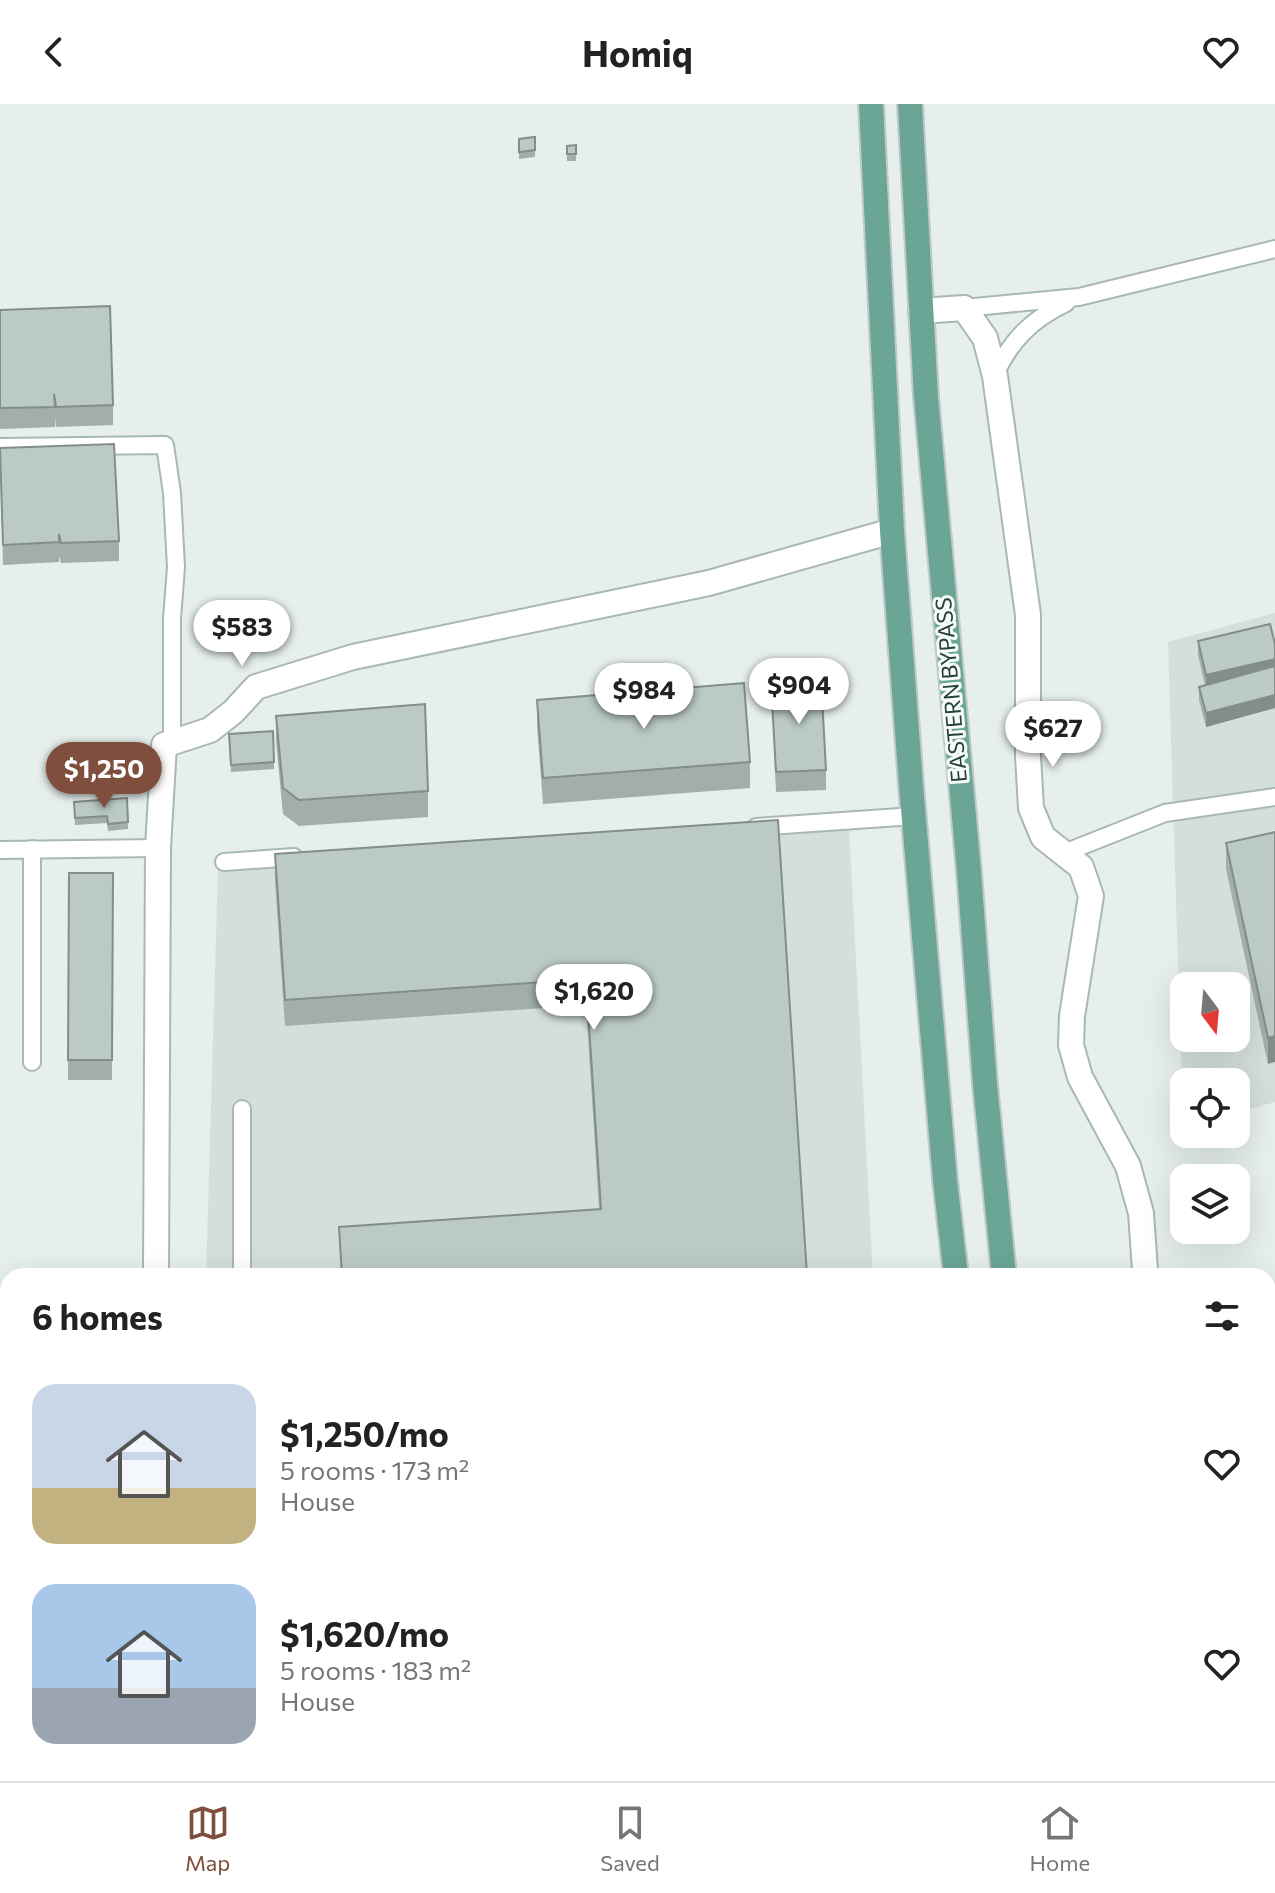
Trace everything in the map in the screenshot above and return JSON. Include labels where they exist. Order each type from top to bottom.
[{"type":"main road","name":"EASTERN BYPASS","points":[[871,104],[892,531],[943,1164],[955,1268]]},
{"type":"main road","name":"EASTERN BYPASS","points":[[910,104],[921,311],[944,616],[1003,1268]]},
{"type":"street","points":[[921,311],[964,308],[985,338],[995,376],[1028,615],[1031,808],[1043,837],[1081,867],[1091,896],[1072,1016],[1071,1045],[1080,1077],[1128,1166],[1141,1213],[1145,1268]]},
{"type":"street","points":[[156,1268],[158,848],[164,745],[210,730],[233,712],[256,687],[353,657],[709,583],[892,531]]},
{"type":"lane","points":[[964,308],[1079,297],[1275,249]]},
{"type":"lane","points":[[995,376],[1004,354],[1019,334],[1047,312],[1079,297]]},
{"type":"lane","points":[[0,447],[165,445],[172,493],[176,567],[172,619],[172,735],[164,745]]},
{"type":"lane","points":[[1064,853],[1165,813],[1275,797]]},
{"type":"lane","points":[[742,827],[914,816]]},
{"type":"lane","points":[[0,850],[158,848]]},
{"type":"lane","points":[[32,849],[32,1062]]},
{"type":"lane","points":[[224,862],[318,856]]},
{"type":"lane","points":[[242,1109],[242,1268]]},
{"type":"shaded area","points":[[1275,613],[1275,1102],[1250,1109],[1250,1068],[1181,1068],[1181,1052],[1250,1052],[1250,972],[1178,972],[1168,642]]},
{"type":"shaded area","points":[[849,828],[873,1268],[206,1268],[218,867]]},
{"type":"building","points":[[535,137],[535,150],[519,152],[519,139]]},
{"type":"building","points":[[576,145],[576,154],[567,154],[567,146]]},
{"type":"building","points":[[110,306],[113,405],[56,407],[54,394],[55,407],[0,408],[0,310]]},
{"type":"building","points":[[114,444],[119,541],[61,543],[59,534],[59,542],[3,545],[0,448]]},
{"type":"building","points":[[1270,624],[1275,659],[1206,675],[1198,641]]},
{"type":"building","points":[[1275,666],[1275,695],[1206,713],[1199,687]]},
{"type":"building","points":[[821,679],[826,770],[776,772],[771,682]]},
{"type":"building","points":[[744,683],[750,762],[543,778],[537,700]]},
{"type":"building","points":[[425,704],[428,791],[299,800],[283,788],[276,716]]},
{"type":"building","points":[[273,731],[274,762],[231,765],[229,734]]},
{"type":"building","points":[[127,798],[128,822],[108,824],[107,816],[75,818],[74,802]]},
{"type":"building","points":[[778,820],[806,1268],[342,1268],[339,1227],[601,1209],[586,979],[285,1000],[275,854]]},
{"type":"building","points":[[1275,832],[1275,1036],[1268,1038],[1226,843]]},
{"type":"building","points":[[69,873],[113,873],[112,1060],[68,1060]]}]
